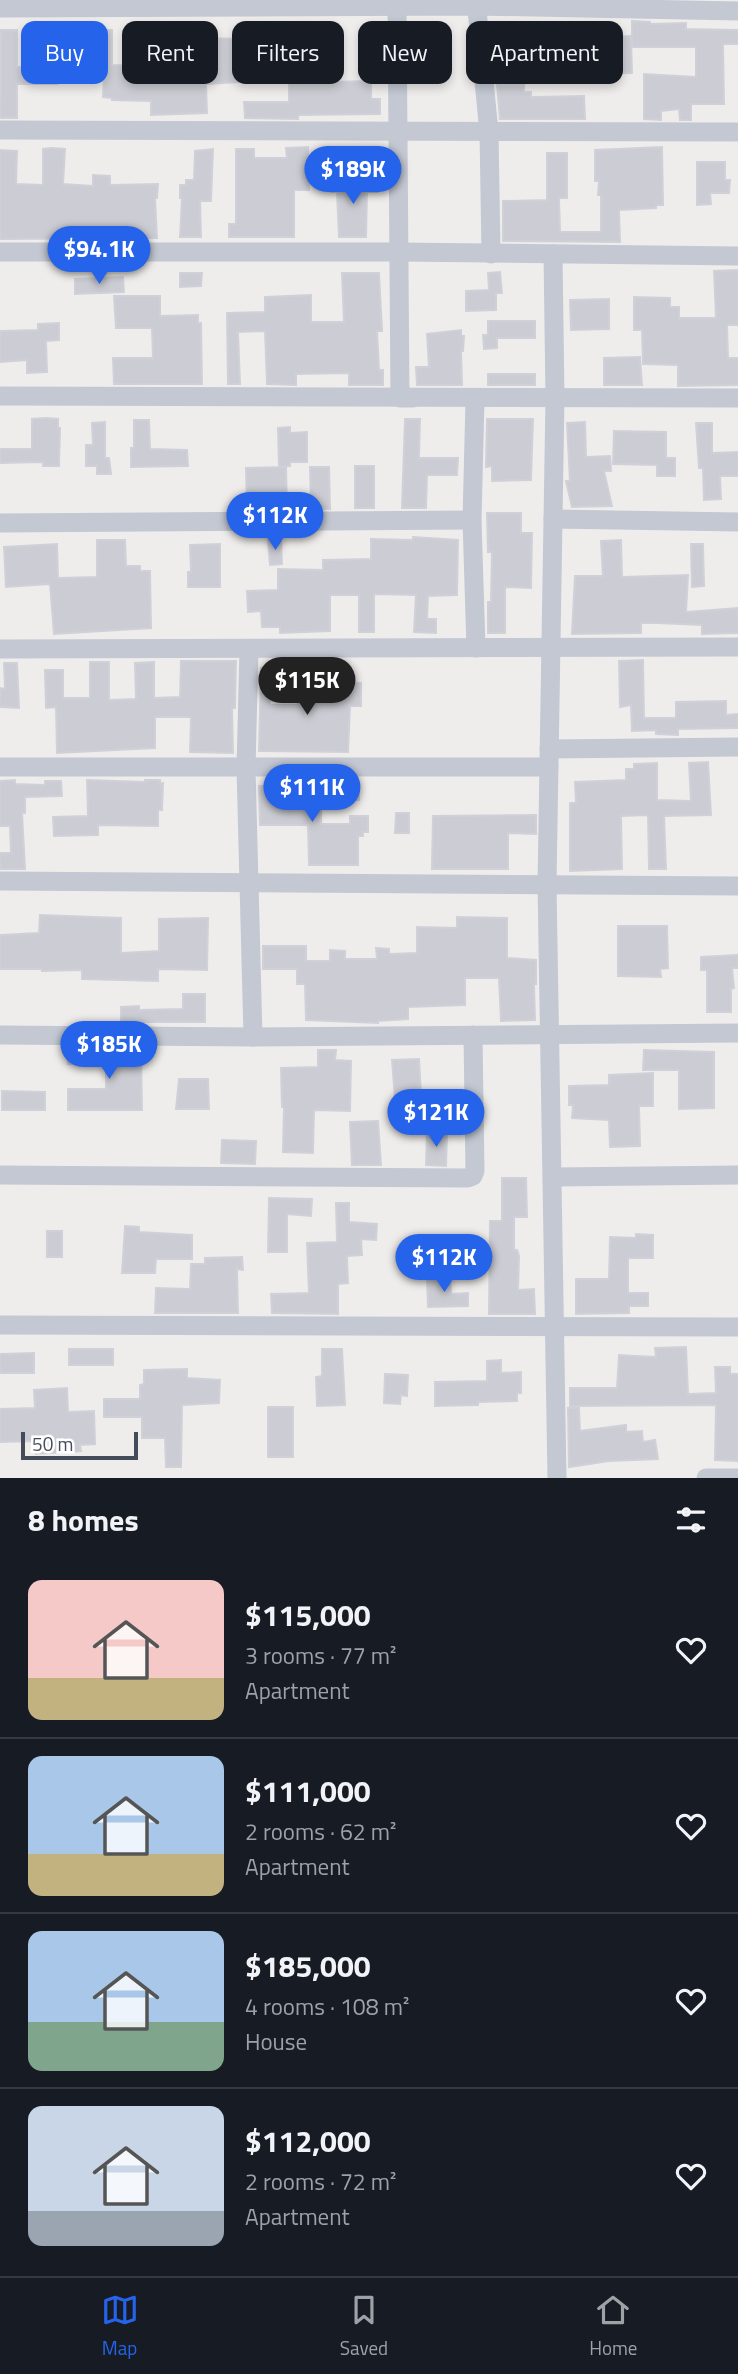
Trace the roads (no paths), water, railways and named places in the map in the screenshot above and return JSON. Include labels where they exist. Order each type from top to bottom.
[{"type":"street","points":[[477,3],[489,132],[491,254]]},
{"type":"street","points":[[0,8],[397,6],[477,3],[738,11]]},
{"type":"street","points":[[397,6],[400,398]]},
{"type":"street","points":[[0,130],[738,132]]},
{"type":"street","points":[[0,252],[399,252],[738,256]]},
{"type":"street","points":[[554,254],[555,398],[547,885],[557,1478]]},
{"type":"street","points":[[0,396],[738,398]]},
{"type":"street","points":[[400,398],[555,398]]},
{"type":"street","points":[[475,400],[472,520],[476,648]]},
{"type":"street","points":[[553,519],[738,522]]},
{"type":"street","points":[[0,523],[472,520]]},
{"type":"street","points":[[0,649],[738,647]]},
{"type":"street","points":[[249,649],[246,768],[253,1037]]},
{"type":"street","points":[[0,767],[246,768],[549,758],[738,747]]},
{"type":"street","points":[[0,881],[738,886]]},
{"type":"street","points":[[0,1035],[253,1037],[738,1033]]},
{"type":"street","points":[[0,1175],[468,1178],[474,1176],[475,1171],[472,1035]]},
{"type":"street","points":[[554,1177],[738,1175]]},
{"type":"street","points":[[0,1325],[738,1326]]},
{"type":"street","points":[[706,1478],[738,1478]]}]
